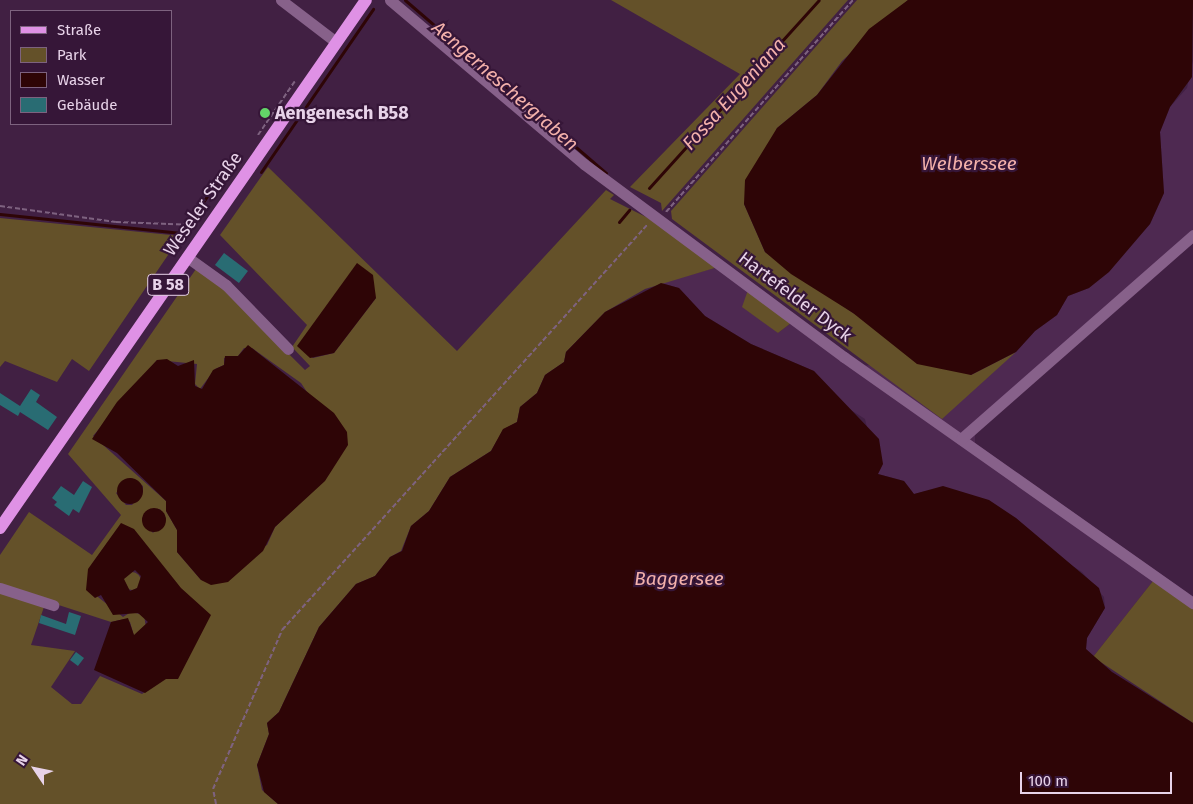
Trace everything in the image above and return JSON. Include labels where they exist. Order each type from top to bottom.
[{"type":"main road","name":"Weseler Straße","points":[[0,528],[366,0]]},
{"type":"street","points":[[281,0],[336,42]]},
{"type":"street","name":"Hartefelder Dyck","points":[[390,0],[584,164],[660,216],[844,357],[1193,603]]},
{"type":"street","points":[[961,439],[1193,235]]},
{"type":"street","points":[[187,257],[226,285],[288,349]]},
{"type":"street","points":[[0,588],[52,605]]},
{"type":"path","points":[[216,804],[213,789],[282,630],[647,225],[660,216],[853,0]]},
{"type":"path","points":[[0,206],[116,222],[209,226]]},
{"type":"shaded area","points":[[1193,60],[1193,241],[975,433],[975,443],[1188,593],[1180,600],[1153,581],[1093,657],[1086,649],[1087,638],[1105,608],[1104,597],[1082,572],[1052,553],[1016,518],[926,491],[914,494],[904,481],[878,474],[865,419],[837,401],[814,371],[751,344],[705,316],[679,288],[661,283],[718,267],[748,290],[778,333],[791,323],[849,367],[1016,352],[1035,331],[1057,315],[1068,296],[1089,288],[1150,224],[1164,193],[1160,132],[1170,107],[1187,88]]},
{"type":"green space","points":[[611,0],[848,0],[662,211],[661,203],[630,187],[740,74]]},
{"type":"green space","points":[[857,0],[908,0],[842,61],[817,95],[777,128],[744,204],[765,252],[853,313],[971,375],[1016,352],[942,419],[672,219],[671,211]]},
{"type":"green space","points":[[268,167],[457,351],[606,190],[614,195],[610,199],[660,224],[718,267],[645,289],[605,312],[566,352],[564,362],[545,375],[537,393],[520,407],[517,422],[503,430],[491,451],[450,477],[429,511],[411,526],[401,551],[390,557],[375,576],[356,584],[319,627],[279,712],[267,723],[269,734],[257,765],[262,790],[278,804],[0,804],[0,590],[45,604],[31,645],[75,651],[51,687],[72,704],[81,704],[100,676],[142,694],[156,684],[193,600],[114,534],[92,564],[98,597],[123,617],[131,612],[144,615],[146,628],[134,636],[130,622],[125,619],[111,622],[0,586],[0,555],[29,512],[92,555],[121,515],[68,454],[196,269],[211,277],[305,370],[310,366],[292,347],[307,325],[220,235]],"holes":[[[376,298],[334,353],[313,358],[298,346],[331,300]],[[244,348],[252,348],[301,383],[311,398],[324,406],[321,483],[275,527],[267,545],[201,580],[177,552],[177,530],[166,511],[166,501],[93,436],[157,360],[197,364],[195,384],[200,389],[215,369],[224,365],[224,358],[238,356]],[[131,478],[143,486],[143,492],[132,505],[126,505],[116,493]],[[160,509],[165,518],[153,533],[142,519]]]},
{"type":"green space","points":[[0,218],[181,236],[89,371],[72,359],[57,382],[5,361],[0,367]]},
{"type":"green space","points":[[748,290],[791,323],[778,333],[742,307]]},
{"type":"green space","points":[[132,572],[138,575],[141,581],[138,587],[132,590],[126,587],[123,581],[126,575]]},
{"type":"green space","points":[[1153,581],[1193,609],[1193,723],[1093,657]]},
{"type":"water","name":"Welberssee","points":[[908,0],[1193,0],[1192,77],[1170,107],[1160,132],[1164,193],[1150,224],[1109,272],[1089,288],[1068,296],[1057,315],[1035,331],[1016,352],[971,375],[917,364],[853,313],[791,274],[765,252],[744,204],[745,180],[777,128],[817,95],[869,29]]},
{"type":"water","points":[[357,263],[373,275],[376,298],[334,353],[310,358],[297,346]]},
{"type":"water","name":"Baggersee","points":[[661,283],[679,288],[705,316],[751,344],[814,371],[879,439],[883,464],[878,474],[904,481],[914,494],[943,486],[989,500],[1016,518],[1099,588],[1105,608],[1087,638],[1086,649],[1112,672],[1193,723],[1193,804],[278,804],[264,792],[257,765],[269,734],[267,723],[279,712],[319,627],[356,584],[375,576],[390,557],[402,551],[411,526],[429,511],[450,477],[491,451],[503,429],[517,422],[520,407],[537,393],[545,375],[564,362],[566,352],[605,312]]},
{"type":"water","points":[[248,345],[334,413],[347,432],[348,445],[325,481],[275,527],[263,551],[228,582],[211,585],[201,580],[177,552],[177,530],[166,511],[166,501],[117,453],[92,439],[117,402],[157,360],[167,359],[178,366],[194,360],[195,386],[202,389],[213,370],[224,365],[225,356],[238,356]]},
{"type":"water","points":[[130,478],[139,482],[143,491],[139,500],[130,504],[121,500],[117,491],[121,482]]},
{"type":"water","points":[[154,508],[163,511],[166,520],[163,529],[154,532],[145,529],[142,520],[145,511]]},
{"type":"water","points":[[121,523],[134,529],[181,588],[211,615],[178,679],[166,679],[145,693],[94,670],[111,622],[128,618],[134,635],[148,622],[138,613],[113,615],[101,595],[95,598],[86,590],[88,569]],"holes":[[[135,570],[141,576],[137,588],[130,591],[124,579]]]},
{"type":"building","points":[[224,253],[248,271],[239,283],[215,265]]},
{"type":"building","points":[[31,389],[40,395],[36,402],[57,417],[48,430],[20,412],[18,416],[0,405],[0,393],[20,406]]},
{"type":"building","points":[[83,481],[92,487],[79,513],[73,509],[69,516],[54,505],[57,502],[52,498],[61,486],[74,495]]},
{"type":"building","points":[[69,612],[81,616],[75,635],[39,623],[41,615],[66,624]]},
{"type":"building","points":[[76,652],[84,658],[78,666],[70,660]]},
{"type":"waterway","name":"Aengerneschergraben","points":[[405,0],[606,173]]},
{"type":"waterway","name":"Fossa Eugeniana","points":[[649,188],[819,0]]},
{"type":"waterway","name":"Aengerneschergraben","points":[[261,172],[373,9]]},
{"type":"waterway","name":"Aengerneschergraben","points":[[189,222],[236,155]]},
{"type":"waterway","name":"Fossa Eugeniana","points":[[619,222],[629,210]]},
{"type":"waterway","name":"Aengerneschergraben","points":[[0,214],[181,233]]},
{"type":"place","name":"Aengenesch B58","points":[[265,113]]}]
